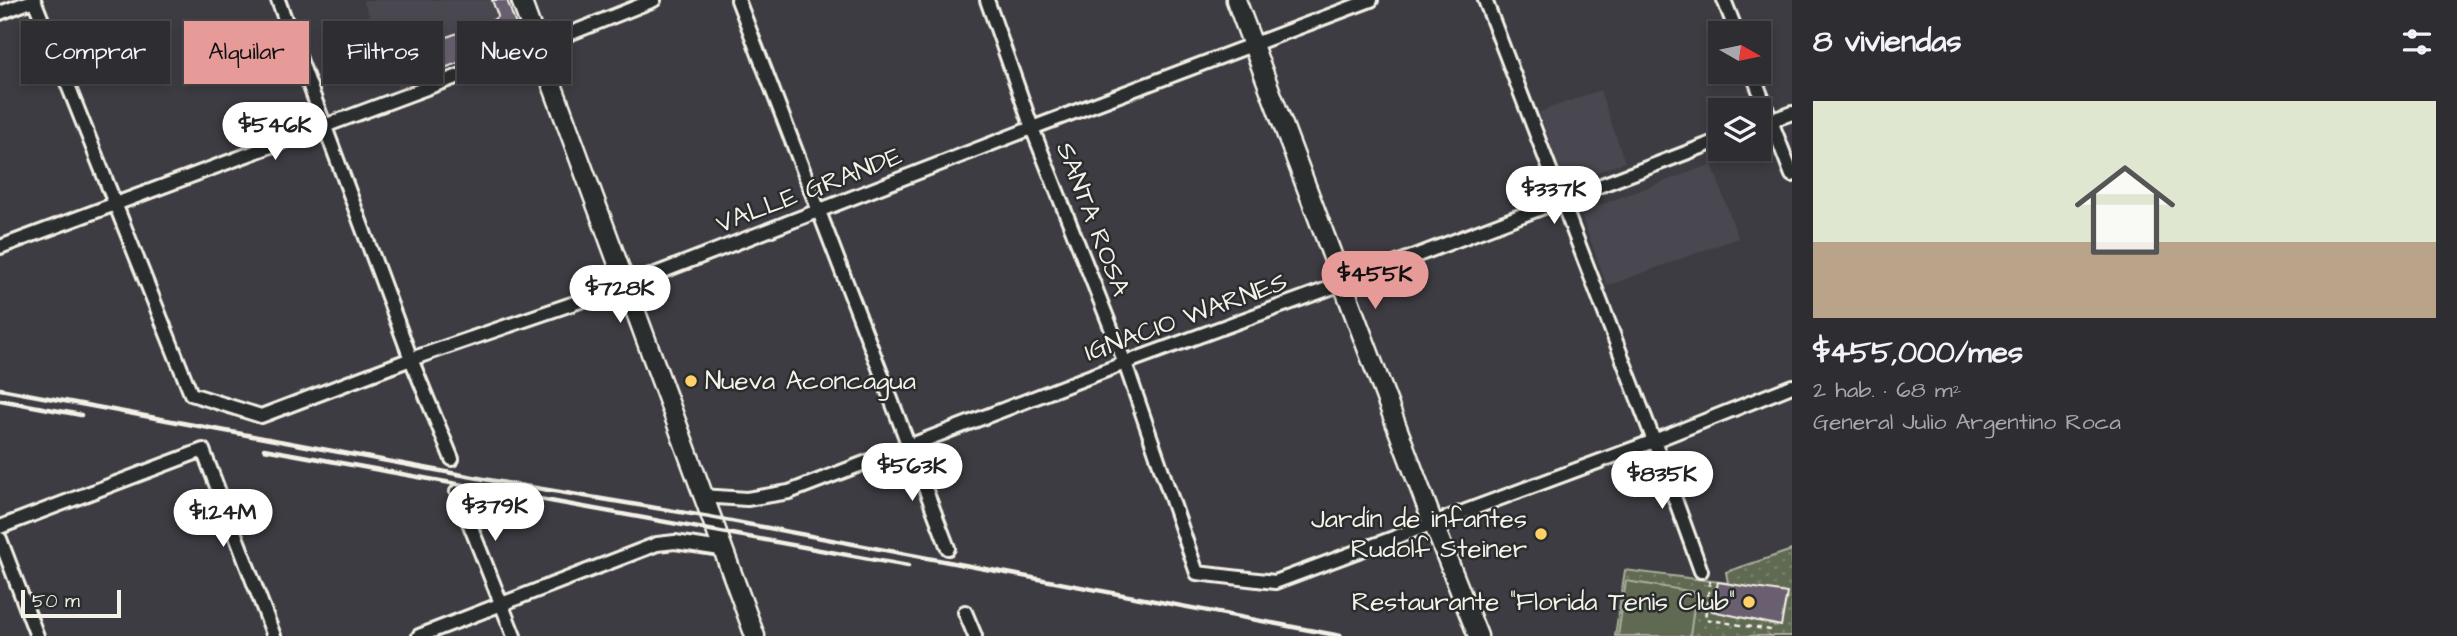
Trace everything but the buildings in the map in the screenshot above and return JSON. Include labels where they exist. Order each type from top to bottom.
[{"type":"street","points":[[0,13],[34,0],[115,205]]},
{"type":"street","points":[[278,0],[411,359],[452,459]]},
{"type":"street","points":[[521,0],[529,21]]},
{"type":"street","points":[[571,33],[654,0]]},
{"type":"street","points":[[738,0],[948,548]]},
{"type":"street","name":"SANTA ROSA","points":[[987,0],[1032,128],[1125,363],[1197,573],[1275,582],[1433,523]]},
{"type":"street","points":[[1236,0],[1478,636]]},
{"type":"street","name":"VALLE GRANDE","points":[[115,205],[191,394],[261,416],[411,359],[627,285],[1371,0]]},
{"type":"street","points":[[1485,0],[1701,571]]},
{"type":"street","points":[[1724,0],[1732,21]]},
{"type":"street","points":[[0,247],[457,76]]},
{"type":"street","points":[[553,84],[701,496],[755,636]]},
{"type":"street","points":[[1771,121],[1792,113]]},
{"type":"street","points":[[1771,135],[1792,175]]},
{"type":"street","name":"IGNACIO WARNES","points":[[701,496],[747,499],[789,492],[1708,145]]},
{"type":"street","points":[[1433,523],[1654,441],[1792,386]]},
{"type":"street","points":[[0,527],[203,450],[274,636]]},
{"type":"street","points":[[457,492],[514,636]]},
{"type":"street","points":[[0,539],[37,636]]},
{"type":"street","points":[[419,636],[657,544],[675,542],[721,549]]},
{"type":"street","points":[[965,611],[975,636]]},
{"type":"path","points":[[1701,571],[1711,582],[1705,619],[1770,630],[1770,636]]},
{"type":"shaded area","points":[[363,0],[492,0],[498,16],[490,21],[457,21],[457,33],[443,39],[443,21],[371,21]]},
{"type":"shaded area","points":[[1600,90],[1625,162],[1565,184],[1539,112]]},
{"type":"shaded area","points":[[1712,164],[1738,238],[1607,286],[1580,212]]},
{"type":"green space","points":[[1792,550],[1792,636],[1615,636],[1625,570],[1728,583],[1726,572]]},
{"type":"green space","points":[[1626,581],[1696,592],[1690,636],[1618,636]]},
{"type":"railway","points":[[0,389],[500,482],[710,517],[1341,636]]},
{"type":"railway","points":[[0,400],[81,415]]},
{"type":"railway","points":[[264,449],[908,566]]},
{"type":"place","name":"Nueva Aconcagua","points":[[691,381]]},
{"type":"place","name":"Jardín de infantes Rudolf Steiner","points":[[1541,534]]},
{"type":"place","name":"Restaurante \"Florida Tenis Club\"","points":[[1749,602]]}]
